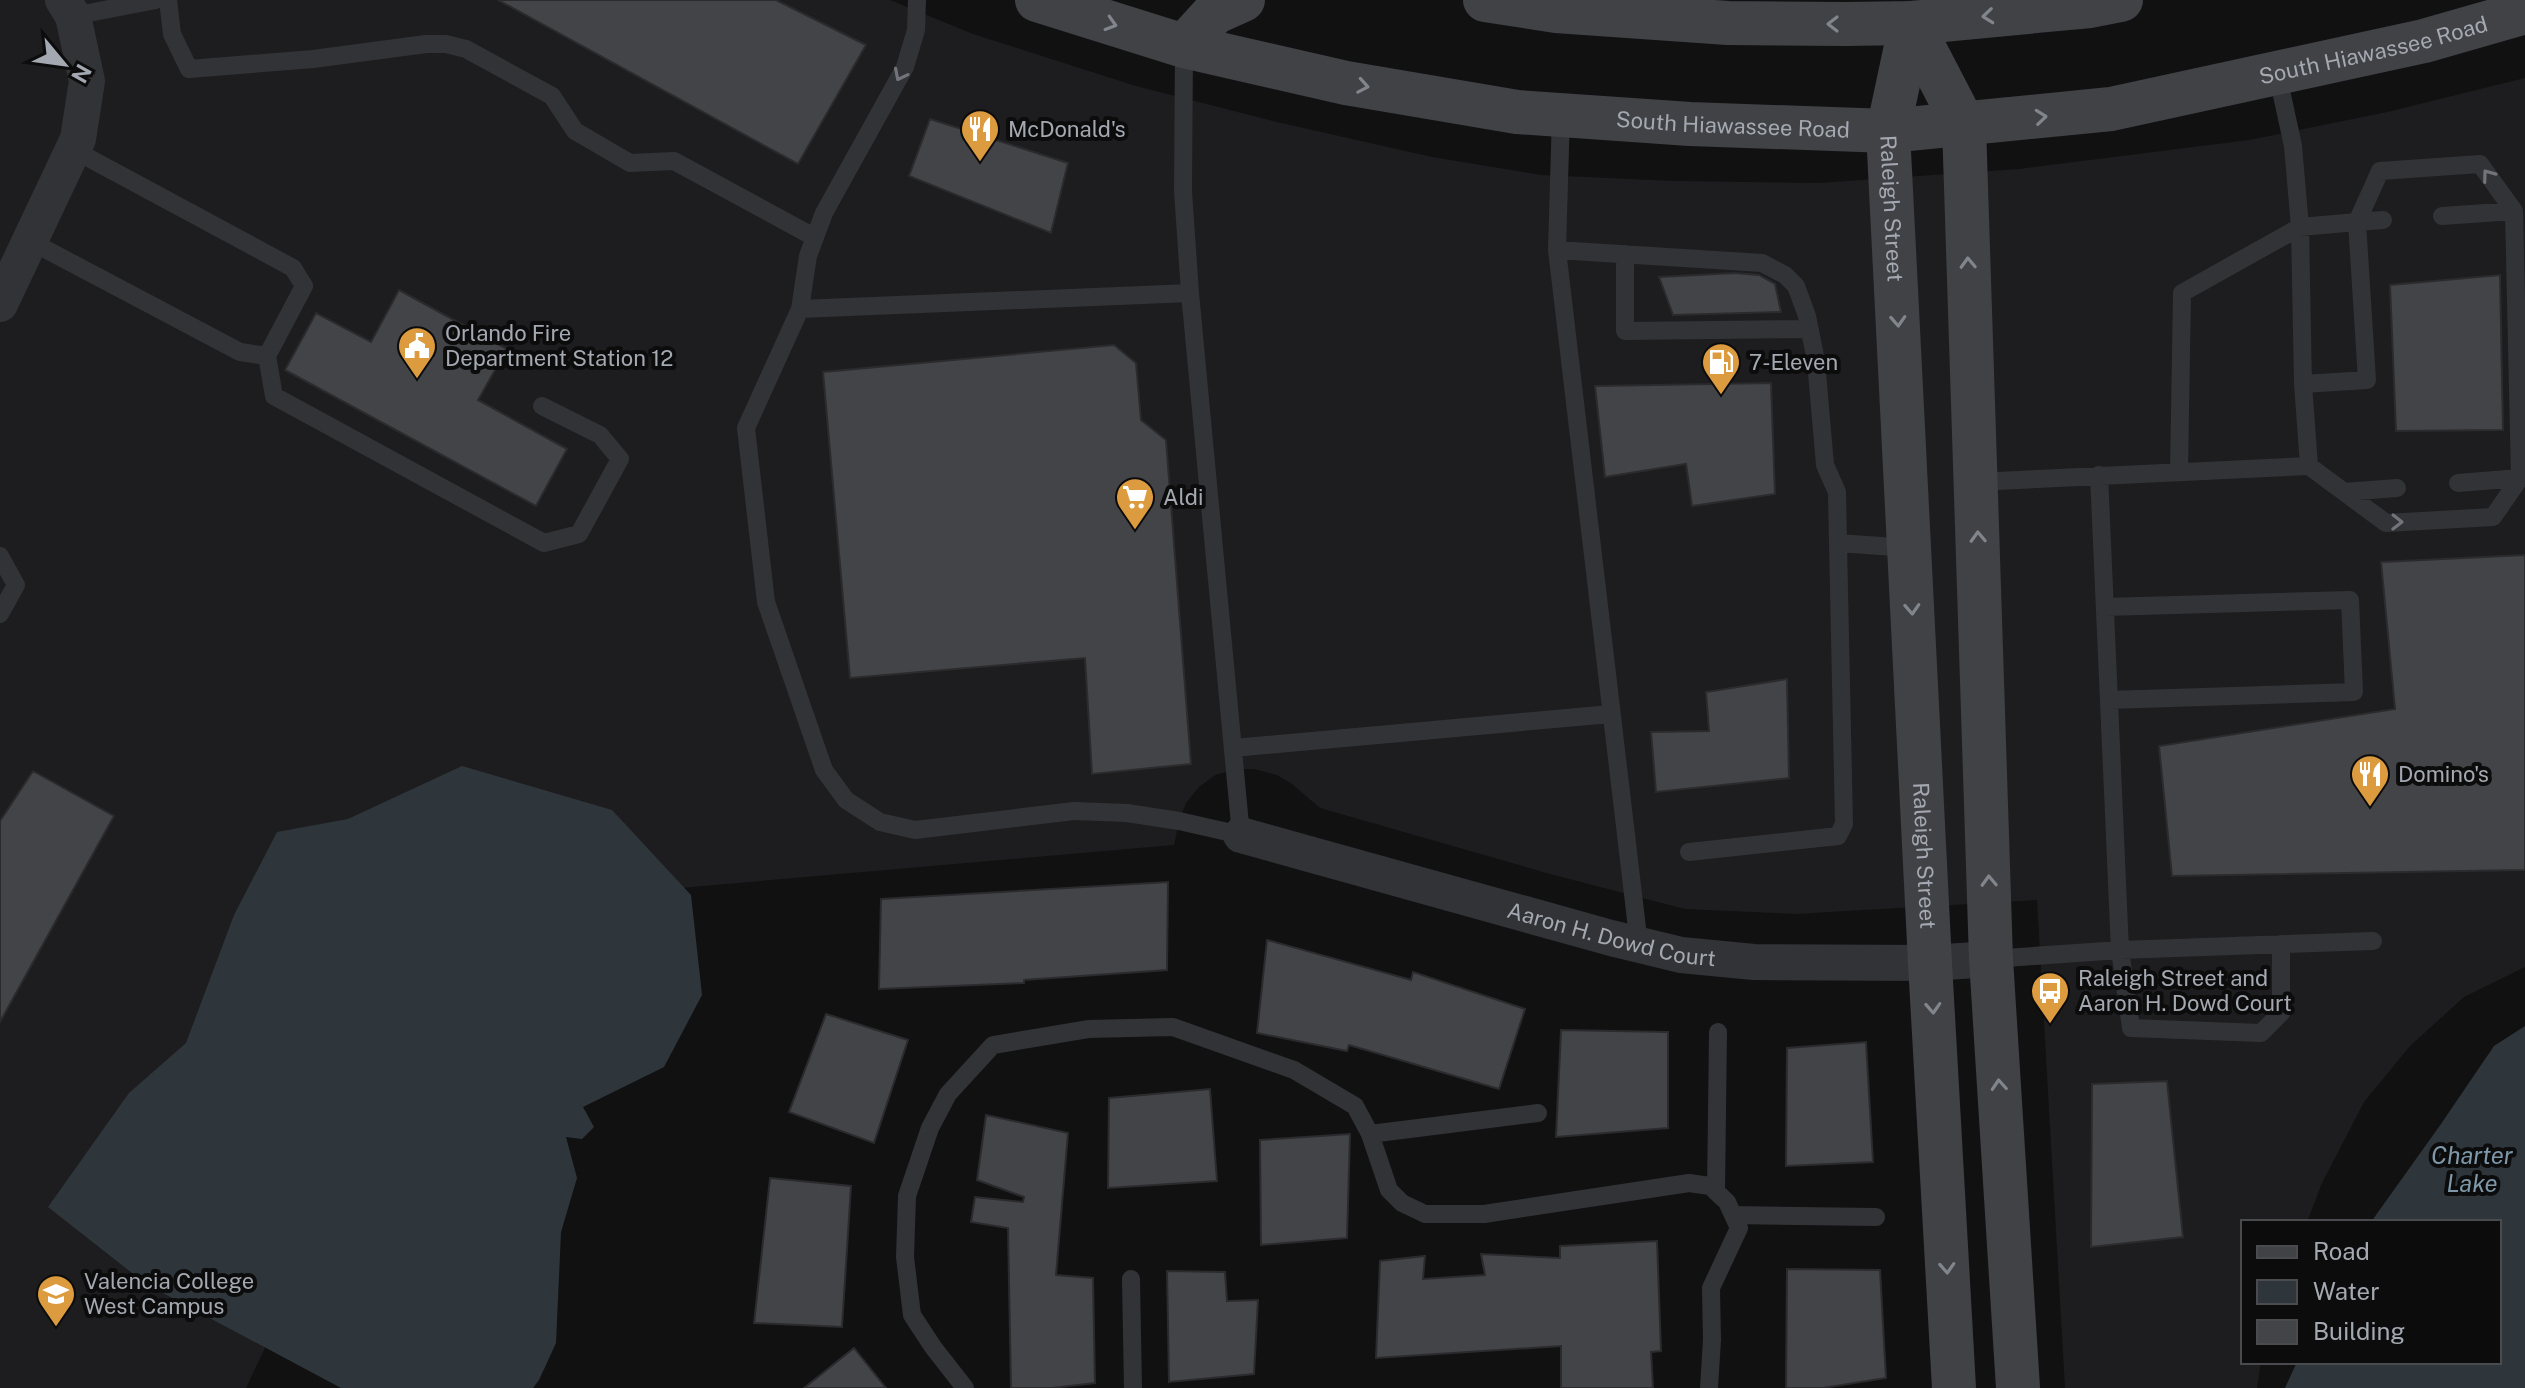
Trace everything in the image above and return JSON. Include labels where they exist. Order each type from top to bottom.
[{"type":"street","name":"South Hiawassee Road","points":[[1037,0],[1184,46],[1346,83],[1517,112],[1690,124],[1888,131],[2111,109],[2424,41],[2525,12]]},
{"type":"street","points":[[1184,46],[1214,13],[1243,0]]},
{"type":"street","points":[[1485,0],[1556,11],[1728,23],[1909,12],[2090,6],[2121,0]]},
{"type":"street","points":[[0,304],[78,139],[87,81],[68,8]]},
{"type":"street","points":[[1909,12],[1964,125],[1991,959],[2018,1388]]},
{"type":"street","name":"Raleigh Street","points":[[1909,12],[1888,131],[1954,1388]]},
{"type":"street","name":"Aaron H. Dowd Court","points":[[1241,835],[1681,955],[1754,962],[1930,963],[1991,959]]},
{"type":"lane","points":[[68,8],[156,0]]},
{"type":"lane","points":[[168,0],[172,34],[189,69],[313,59],[426,44],[446,44],[466,49],[552,96],[575,131],[630,163],[674,161],[814,237]]},
{"type":"lane","points":[[917,0],[916,30],[905,67],[814,237],[800,309],[746,428],[766,602],[824,770],[846,800],[880,822],[915,830],[1074,811],[1140,815],[1241,835],[1190,293],[1183,191],[1184,46]]},
{"type":"lane","points":[[2277,72],[2293,146],[2300,227],[2303,384],[2309,466]]},
{"type":"lane","points":[[1561,114],[1557,250],[1639,945]]},
{"type":"lane","points":[[74,150],[293,268],[304,286],[267,356],[274,396],[544,543],[579,534],[620,459],[600,435],[542,406]]},
{"type":"lane","points":[[1976,482],[2309,466],[2386,523],[2493,517],[2520,478],[2514,211],[2480,164],[2380,171],[2357,222],[2367,380],[2303,384]]},
{"type":"lane","points":[[2442,216],[2514,211]]},
{"type":"lane","points":[[2179,472],[2182,293],[2300,227],[2383,220]]},
{"type":"lane","points":[[30,241],[240,352],[267,356]]},
{"type":"lane","points":[[1557,250],[1762,263],[1785,275],[1796,286],[1810,329],[1816,361],[1825,465],[1837,492],[1844,824],[1838,836],[1689,852]]},
{"type":"lane","points":[[1625,254],[1625,331],[1810,329]]},
{"type":"lane","points":[[800,309],[1190,293]]},
{"type":"lane","points":[[2099,475],[2120,950],[2131,1028],[2261,1033],[2281,1013],[2281,944]]},
{"type":"lane","points":[[2458,483],[2520,478]]},
{"type":"lane","points":[[2344,492],[2397,488]]},
{"type":"lane","points":[[1838,543],[1909,549]]},
{"type":"lane","points":[[0,556],[16,585],[0,614]]},
{"type":"lane","points":[[2105,607],[2350,600],[2351,615],[2354,692],[2109,700]]},
{"type":"lane","points":[[1233,748],[1611,714]]},
{"type":"lane","points":[[1991,959],[2120,950],[2373,941]]},
{"type":"lane","points":[[965,1388],[912,1315],[905,1257],[907,1196],[930,1128],[948,1094],[993,1045],[1088,1029],[1173,1027],[1294,1070],[1355,1106],[1370,1134],[1389,1190],[1402,1203],[1425,1214],[1484,1214],[1689,1183],[1710,1186],[1727,1202],[1739,1228],[1711,1288],[1709,1388]]},
{"type":"lane","points":[[1716,1191],[1718,1032]]},
{"type":"lane","points":[[1370,1134],[1538,1113]]},
{"type":"lane","points":[[1733,1215],[1876,1217]]},
{"type":"lane","points":[[1131,1279],[1133,1388]]},
{"type":"shaded area","points":[[0,0],[890,0],[973,34],[1136,86],[1277,122],[1432,157],[1541,175],[1673,181],[1818,183],[2019,169],[2249,140],[2383,113],[2525,78],[2525,967],[2464,997],[2410,1046],[2364,1102],[2322,1183],[2308,1220],[2241,1220],[2241,1364],[2261,1364],[2257,1388],[2065,1388],[2037,900],[1794,914],[1685,909],[1320,808],[1277,775],[1254,769],[1238,769],[1215,775],[1199,787],[1186,803],[1174,845],[473,906],[246,1388],[0,1388]]},
{"type":"water","points":[[462,766],[612,810],[691,895],[702,995],[664,1067],[583,1107],[594,1127],[582,1139],[566,1137],[577,1178],[561,1232],[556,1343],[533,1388],[341,1388],[146,1284],[48,1207],[129,1093],[186,1043],[234,915],[277,832],[348,819]]},
{"type":"water","name":"Charter Lake","points":[[2525,1026],[2525,1388],[2285,1388],[2296,1364],[2501,1364],[2501,1220],[2372,1220],[2494,1046]]},
{"type":"building","points":[[498,0],[776,0],[866,45],[798,164]]},
{"type":"building","points":[[930,119],[1068,163],[1051,233],[909,176]]},
{"type":"building","points":[[1735,273],[1759,275],[1775,284],[1781,312],[1673,315],[1659,277]]},
{"type":"building","points":[[2500,275],[2503,430],[2396,431],[2390,285]]},
{"type":"building","points":[[399,290],[507,349],[478,400],[567,449],[536,506],[285,370],[316,313],[371,342]]},
{"type":"building","points":[[1114,345],[1136,363],[1141,420],[1166,440],[1191,764],[1092,774],[1085,658],[850,678],[823,372]]},
{"type":"building","points":[[1771,383],[1775,494],[1692,506],[1686,464],[1605,477],[1595,386]]},
{"type":"building","points":[[2525,555],[2525,870],[2172,876],[2159,746],[2395,709],[2381,562]]},
{"type":"building","points":[[1787,679],[1789,778],[1656,792],[1651,732],[1709,731],[1706,692]]},
{"type":"building","points":[[33,771],[114,816],[0,1022],[0,821]]},
{"type":"building","points":[[1168,882],[1167,970],[1024,980],[1024,983],[879,989],[881,899]]},
{"type":"building","points":[[1267,940],[1411,980],[1413,972],[1525,1009],[1499,1089],[1349,1045],[1347,1051],[1257,1033]]},
{"type":"building","points":[[826,1014],[908,1040],[874,1143],[789,1112]]},
{"type":"building","points":[[1561,1030],[1668,1032],[1668,1128],[1556,1137]]},
{"type":"building","points":[[1866,1042],[1873,1162],[1786,1166],[1787,1048]]},
{"type":"building","points":[[2167,1081],[2183,1237],[2091,1247],[2092,1084]]},
{"type":"building","points":[[1210,1089],[1217,1181],[1108,1188],[1109,1098]]},
{"type":"building","points":[[986,1115],[1068,1133],[1056,1275],[1093,1278],[1095,1383],[1052,1388],[1011,1388],[1008,1228],[971,1222],[975,1197],[1023,1202],[1024,1197],[977,1180]]},
{"type":"building","points":[[1350,1134],[1347,1238],[1261,1245],[1260,1140]]},
{"type":"building","points":[[770,1178],[851,1186],[842,1327],[754,1323]]},
{"type":"building","points":[[1657,1241],[1661,1351],[1651,1352],[1653,1388],[1561,1388],[1561,1346],[1376,1358],[1380,1261],[1425,1256],[1423,1279],[1485,1275],[1481,1254],[1560,1258],[1560,1246]]},
{"type":"building","points":[[1787,1269],[1880,1270],[1886,1378],[1823,1388],[1786,1388]]},
{"type":"building","points":[[1167,1271],[1225,1272],[1227,1301],[1258,1300],[1254,1374],[1169,1382]]},
{"type":"building","points":[[854,1348],[886,1388],[804,1388]]},
{"type":"place","name":"McDonald's","points":[[980,163]]},
{"type":"place","name":"Orlando Fire Department Station 12","points":[[417,380]]},
{"type":"place","name":"7-Eleven","points":[[1721,396]]},
{"type":"place","name":"Aldi","points":[[1135,531]]},
{"type":"place","name":"Domino's","points":[[2370,808]]},
{"type":"place","name":"Raleigh Street and Aaron H. Dowd Court","points":[[2050,1025]]},
{"type":"place","name":"Valencia College West Campus","points":[[56,1328]]}]
